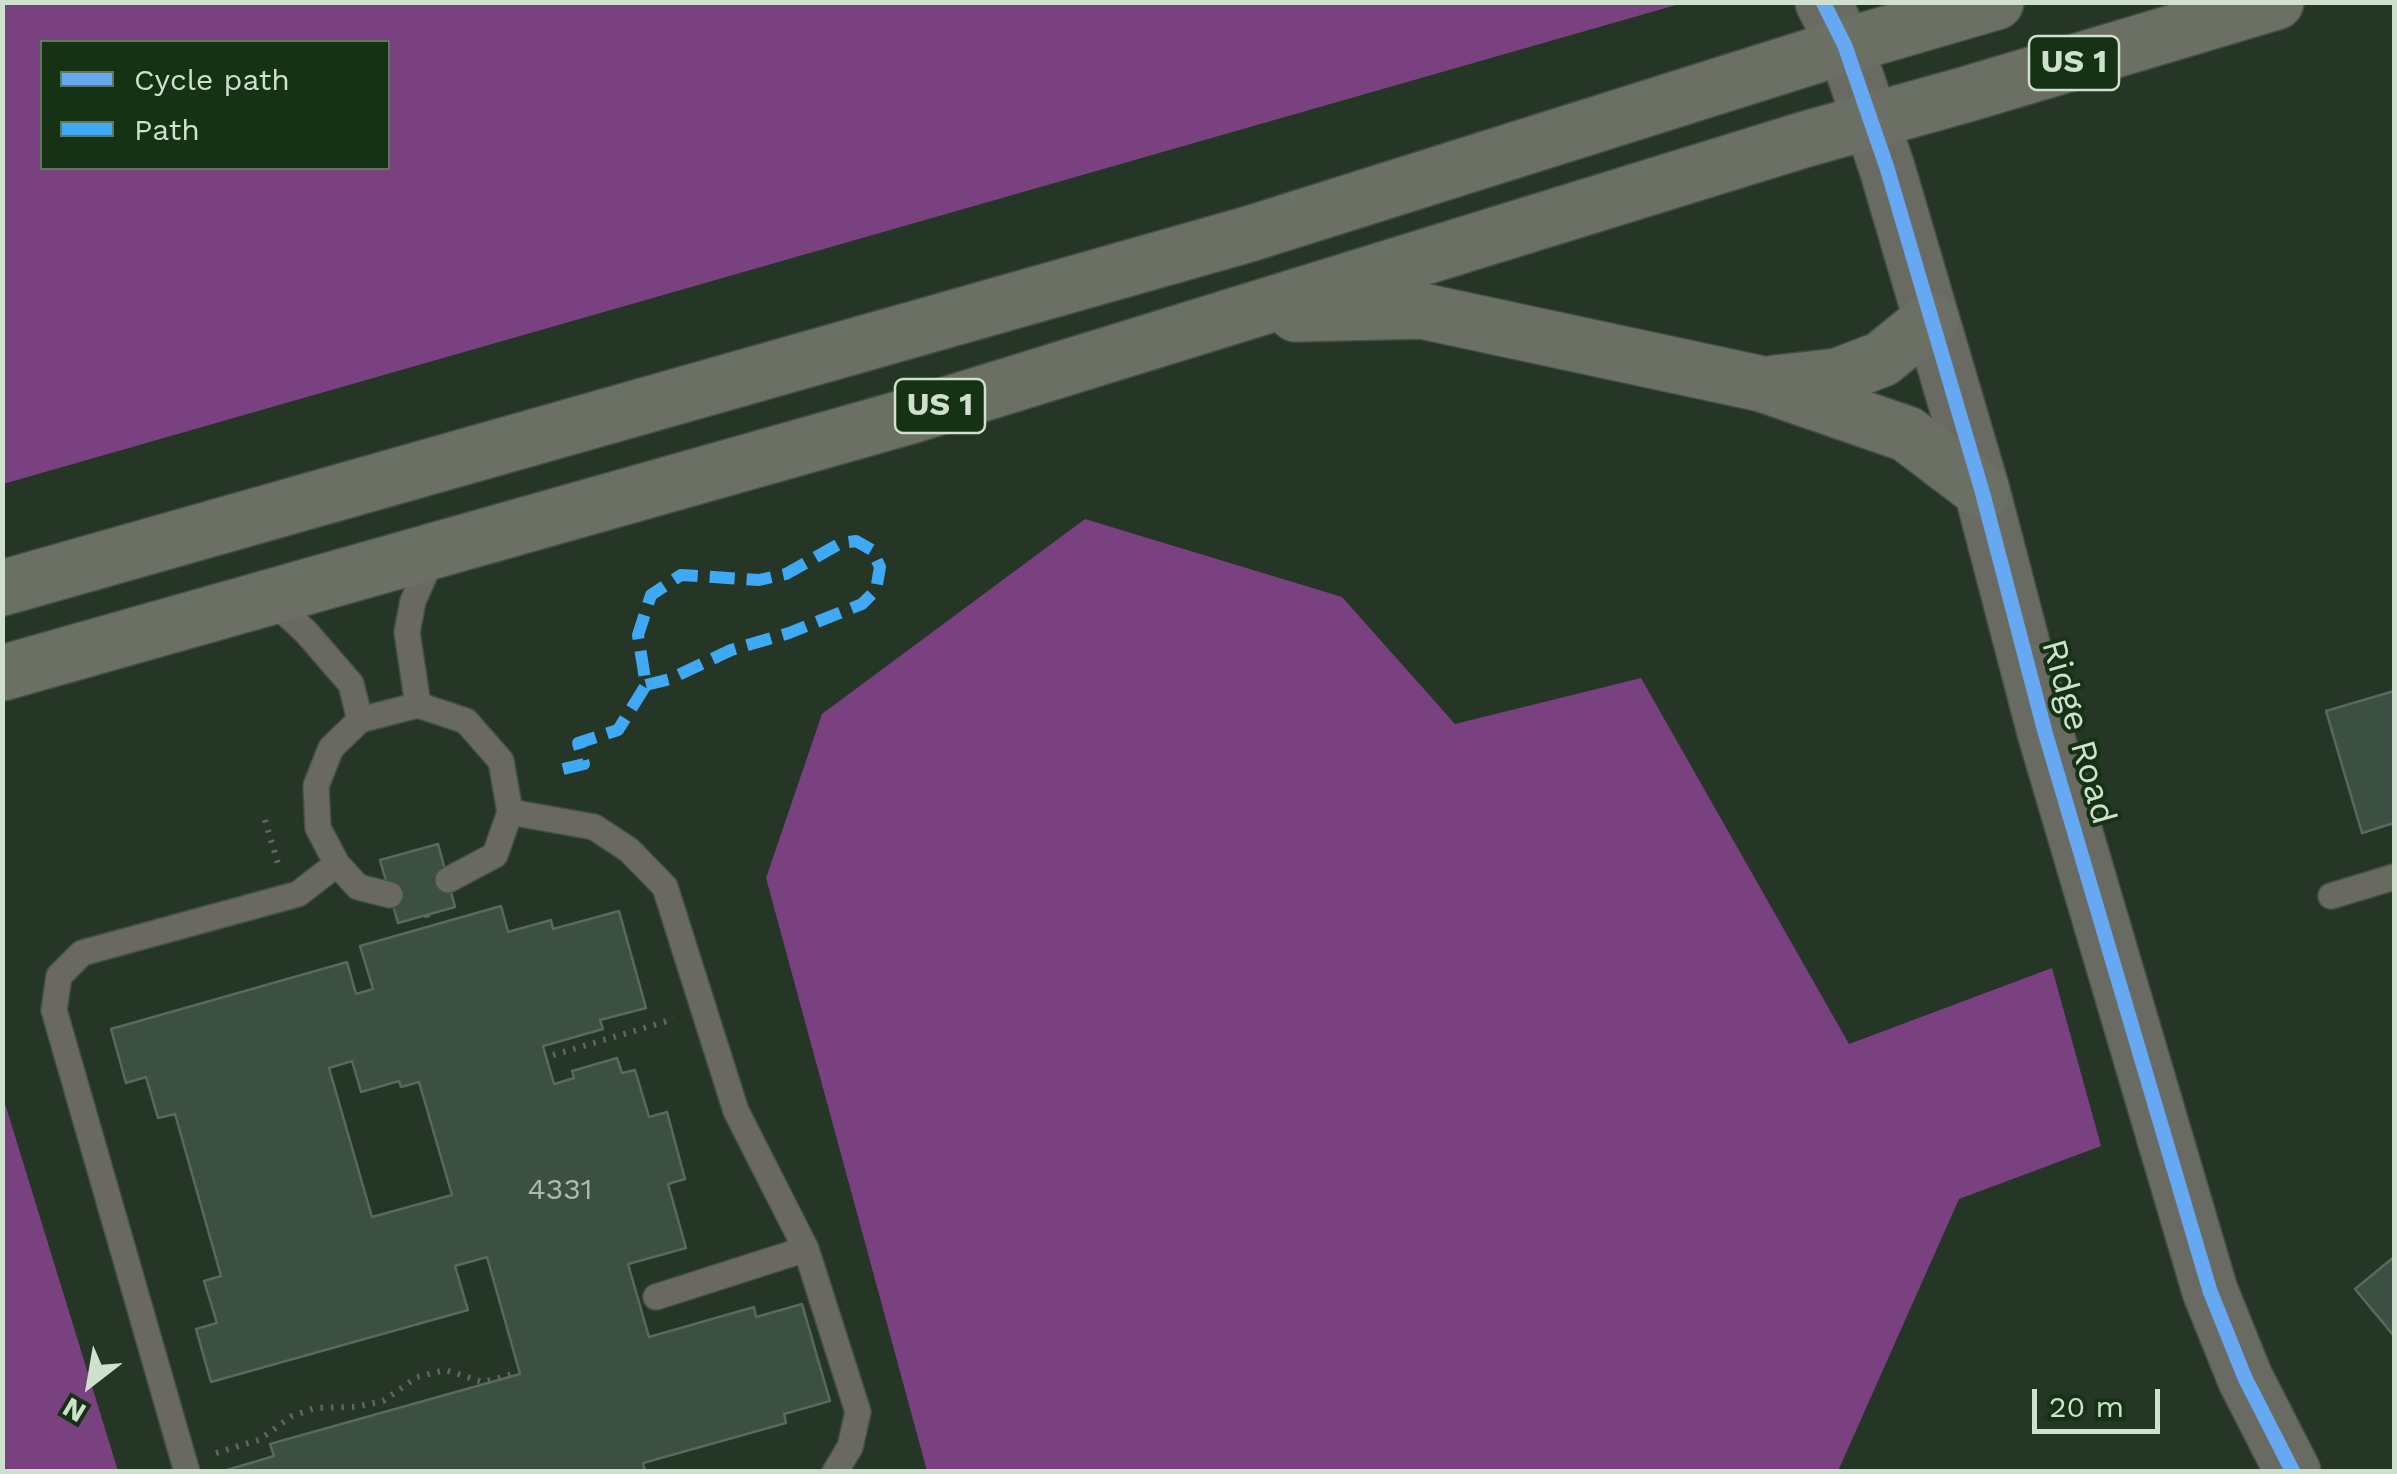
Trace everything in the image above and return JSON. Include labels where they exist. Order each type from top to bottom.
[{"type":"highway","name":"US 1","points":[[2,588],[1249,234],[1834,24],[1996,2]]},
{"type":"highway","name":"US 1","points":[[2,672],[910,416],[1228,316],[2276,2]]},
{"type":"highway","points":[[1228,316],[1422,311],[1762,384],[1907,434],[1982,491]]},
{"type":"highway","points":[[1762,384],[1838,376],[1882,359],[1931,319]]},
{"type":"street","name":"Ridge Road","points":[[1834,24],[1872,121],[1931,319],[1982,491],[2045,732],[2210,1291],[2245,1378],[2294,1472]]},
{"type":"lane","points":[[418,705],[406,632],[413,602],[436,550]]},
{"type":"lane","points":[[268,598],[306,632],[351,684],[360,720]]},
{"type":"lane","points":[[390,895],[358,887],[337,864],[318,828],[316,786],[331,748],[360,720],[418,705],[466,722],[489,748],[500,761],[510,812],[495,855],[448,880]]},
{"type":"lane","points":[[510,812],[594,828],[629,850],[665,887],[736,1111],[806,1249],[858,1412],[850,1447],[835,1472]]},
{"type":"lane","points":[[187,1472],[54,1010],[59,976],[82,953],[298,894],[337,864]]},
{"type":"lane","points":[[2331,896],[2394,877]]},
{"type":"lane","points":[[656,1297],[806,1249]]},
{"type":"path","points":[[266,820],[287,896]]},
{"type":"path","points":[[552,1055],[704,1010]]},
{"type":"path","points":[[216,1453],[259,1440],[292,1416],[315,1408],[355,1407],[383,1400],[418,1377],[445,1370],[483,1382],[517,1374]]},
{"type":"shaded area","points":[[3,2],[1683,3],[3,484]]},
{"type":"shaded area","points":[[1085,519],[1342,597],[1455,724],[1641,678],[1849,1044],[2052,968],[2101,1146],[1959,1199],[1838,1471],[927,1471],[766,878],[822,714]]},
{"type":"shaded area","points":[[3,1097],[118,1471],[3,1471]]},
{"type":"building","points":[[2394,691],[2394,823],[2362,833],[2326,711]]},
{"type":"building","points":[[438,844],[455,907],[398,923],[380,860]]},
{"type":"building","points":[[501,906],[508,932],[551,920],[553,929],[619,911],[646,1008],[600,1020],[603,1029],[543,1046],[554,1084],[574,1078],[572,1071],[617,1058],[622,1073],[635,1070],[649,1117],[667,1112],[685,1179],[668,1184],[686,1248],[628,1264],[649,1337],[754,1307],[756,1317],[802,1304],[830,1401],[784,1414],[786,1423],[643,1463],[643,1472],[228,1472],[274,1456],[270,1444],[520,1374],[487,1257],[455,1266],[468,1310],[211,1382],[196,1329],[217,1323],[204,1281],[221,1276],[175,1114],[158,1118],[146,1077],[126,1083],[111,1029],[347,962],[356,994],[373,989],[360,946]],"holes":[[[352,1061],[361,1092],[399,1081],[401,1087],[419,1082],[452,1195],[372,1217],[329,1068]]]},
{"type":"building","points":[[2394,1257],[2394,1336],[2355,1289]]},
{"type":"marked path","points":[[563,769],[584,764],[578,743],[618,730],[646,685],[638,635],[651,595],[681,575],[759,580],[786,574],[841,543],[856,541],[872,550],[880,567],[876,590],[862,604],[646,685]]},
{"type":"cycle path","points":[[1823,2],[1845,46],[1887,168],[1982,491],[2045,732],[2210,1291],[2245,1378],[2293,1472]]}]
